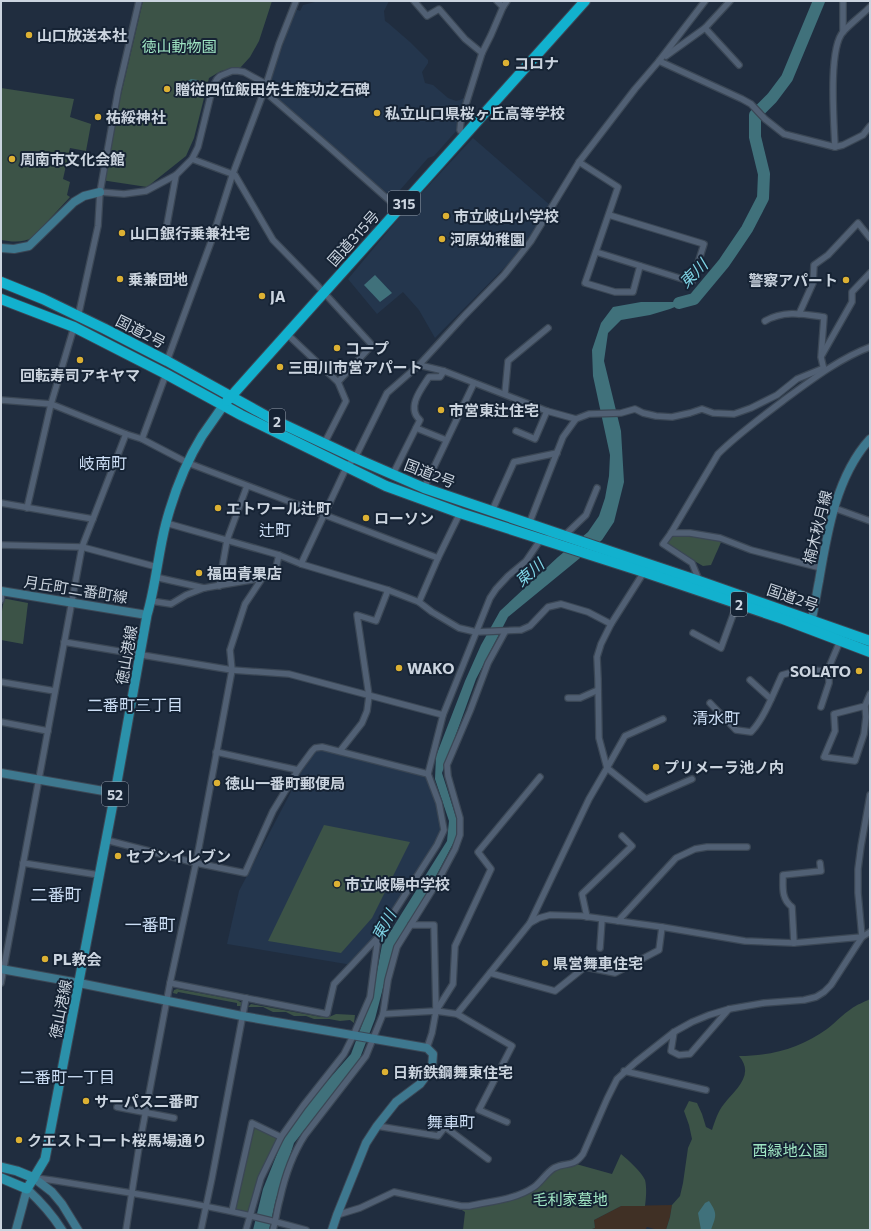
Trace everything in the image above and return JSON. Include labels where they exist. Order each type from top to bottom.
[{"type":"highway","name":"国道315号","points":[[223,406],[230,396],[585,1]]},
{"type":"highway","name":"国道2号","points":[[1,282],[43,299],[105,329],[270,418],[324,444],[424,488],[564,536],[644,572],[737,604],[870,640]]},
{"type":"highway","name":"国道2号","points":[[1,298],[74,327],[166,374],[223,406],[386,486],[460,513],[541,539],[699,580],[810,624],[840,641],[870,652]]},
{"type":"main road","name":"徳山港線","points":[[27,1189],[45,1159],[80,983],[147,615],[166,523],[172,501],[188,463],[202,436],[223,406]]},
{"type":"main road","points":[[1,1167],[17,1171],[34,1178]]},
{"type":"main road","points":[[1,1178],[27,1189]]},
{"type":"street","points":[[78,317],[98,226],[100,192],[118,91],[139,1]]},
{"type":"street","points":[[167,362],[211,242],[233,174],[264,91],[279,44],[296,1]]},
{"type":"street","points":[[414,1],[427,16],[439,9],[465,39],[482,54]]},
{"type":"street","points":[[497,1],[503,7]]},
{"type":"street","points":[[464,136],[460,130],[460,120],[482,54],[507,1]]},
{"type":"street","points":[[301,564],[347,466],[355,458],[387,393],[419,366],[464,316],[504,275],[531,241],[579,162],[705,1]]},
{"type":"street","points":[[659,61],[705,28],[730,1]]},
{"type":"street","points":[[842,1],[843,32]]},
{"type":"street","points":[[835,146],[833,94],[835,55],[838,41],[843,32],[870,7]]},
{"type":"street","points":[[705,28],[739,65]]},
{"type":"street","points":[[659,61],[751,104],[765,119],[784,134],[835,146],[843,145],[863,135],[870,126]]},
{"type":"street","points":[[1,248],[14,249],[30,246],[74,202],[84,196],[100,192],[124,194],[146,190],[176,175],[192,159],[198,147],[214,86],[220,76],[238,71],[244,72],[266,84]]},
{"type":"street","points":[[264,91],[399,209]]},
{"type":"street","points":[[192,159],[233,174],[238,179],[273,240],[372,345],[338,382]]},
{"type":"street","points":[[579,162],[618,187],[585,283],[615,292],[633,292],[640,266]]},
{"type":"street","points":[[166,230],[176,175]]},
{"type":"street","points":[[596,252],[692,282],[704,244],[609,215]]},
{"type":"street","points":[[799,314],[813,284],[814,265],[828,255],[858,223],[870,238]]},
{"type":"street","points":[[821,357],[852,302],[852,292],[870,273]]},
{"type":"street","points":[[765,321],[773,316],[785,314],[824,317],[821,357],[824,370]]},
{"type":"street","points":[[27,508],[51,404],[74,327]]},
{"type":"street","points":[[505,393],[508,361],[548,328]]},
{"type":"street","points":[[287,334],[338,382],[346,401],[324,444]]},
{"type":"street","points":[[699,580],[692,563],[663,544],[718,454],[764,415],[824,370],[870,347]]},
{"type":"street","points":[[419,366],[444,371],[505,393],[547,411],[576,418],[589,414],[621,413],[635,409],[643,413],[656,416],[672,417],[690,414],[702,409],[713,413],[734,414],[751,408],[777,395],[797,379],[824,370]]},
{"type":"street","points":[[392,474],[420,420],[416,416],[414,410],[420,390],[429,377],[440,377],[444,371]]},
{"type":"street","points":[[142,439],[166,374]]},
{"type":"street","points":[[424,488],[474,383]]},
{"type":"street","points":[[1,400],[51,404],[142,439],[188,463],[438,558]]},
{"type":"street","points":[[516,431],[535,439],[547,411]]},
{"type":"street","points":[[529,524],[563,437],[576,418]]},
{"type":"street","points":[[416,428],[446,440]]},
{"type":"street","points":[[1,983],[2,969],[82,548],[126,434]]},
{"type":"street","name":"楠木秋月線","points":[[810,624],[834,508],[854,460],[870,439]]},
{"type":"street","points":[[492,511],[514,462],[557,453]]},
{"type":"street","points":[[219,586],[226,540],[247,486]]},
{"type":"street","points":[[170,983],[327,1014],[334,984],[378,937],[437,845],[444,830],[439,803],[428,774],[443,715],[490,598],[508,576],[526,561],[541,539],[564,536],[586,515],[597,488]]},
{"type":"street","points":[[1,503],[93,519]]},
{"type":"street","points":[[834,508],[870,521]]},
{"type":"street","points":[[419,602],[460,513]]},
{"type":"street","points":[[166,523],[279,555],[301,564],[388,590],[419,602],[432,612],[459,628],[476,632],[505,632],[521,630],[530,626],[548,607],[560,604],[588,612],[611,624]]},
{"type":"street","points":[[671,533],[690,533],[720,538],[751,550],[821,568]]},
{"type":"street","points":[[1,545],[82,548],[157,567]]},
{"type":"street","points":[[151,601],[171,604],[186,595],[204,588],[274,576],[279,555]]},
{"type":"street","points":[[644,572],[611,624],[601,644],[597,657],[599,738],[607,768],[646,799],[692,779]]},
{"type":"street","points":[[155,577],[204,588]]},
{"type":"street","points":[[126,1230],[131,1194],[166,1001],[196,863],[232,670],[230,650],[245,604],[263,578]]},
{"type":"street","points":[[340,751],[362,723],[367,711],[369,696],[357,615],[376,621],[388,590]]},
{"type":"street","points":[[1,600],[2,591]]},
{"type":"street","name":"月丘町二番町線","points":[[2,591],[147,615]]},
{"type":"street","points":[[693,633],[721,648],[737,604]]},
{"type":"street","points":[[273,1230],[280,1199],[292,1159],[297,1148],[309,1129],[366,1056],[383,1014],[388,980],[397,947],[438,881],[455,849],[460,835],[460,818],[448,776],[447,765],[470,711],[488,663],[505,632]]},
{"type":"street","points":[[821,707],[829,683],[829,667],[840,641]]},
{"type":"street","points":[[64,642],[232,670],[289,674],[443,715]]},
{"type":"street","points":[[710,703],[736,730],[751,732],[756,727],[782,675],[802,669],[822,671],[829,667]]},
{"type":"street","points":[[750,680],[771,699]]},
{"type":"street","points":[[1,682],[55,691]]},
{"type":"street","points":[[568,698],[580,698],[598,690]]},
{"type":"street","points":[[865,706],[834,714],[835,731],[824,758],[855,761],[864,734],[866,716],[865,706],[870,694]]},
{"type":"street","points":[[457,1014],[530,923],[589,799],[625,736],[663,719]]},
{"type":"street","points":[[1,722],[48,731]]},
{"type":"street","points":[[106,840],[196,863],[244,873],[273,811],[298,770],[315,748],[322,746],[428,774]]},
{"type":"street","points":[[216,752],[298,770]]},
{"type":"street","points":[[1,773],[115,792]]},
{"type":"street","points":[[436,1011],[453,984],[455,946],[491,869],[478,852],[540,777]]},
{"type":"street","points":[[862,937],[858,893],[858,869],[870,795]]},
{"type":"street","points":[[587,917],[582,894],[632,846],[622,836]]},
{"type":"street","points":[[618,921],[676,858],[695,849],[707,847],[747,847]]},
{"type":"street","points":[[23,862],[100,875]]},
{"type":"street","points":[[794,943],[792,907],[787,903],[784,896],[783,875],[821,871],[820,862]]},
{"type":"street","points":[[530,923],[550,915],[587,917],[662,927],[746,941],[794,943],[862,937]]},
{"type":"street","points":[[600,948],[602,919]]},
{"type":"street","points":[[411,925],[434,925],[436,1011],[432,1033],[427,1048]]},
{"type":"street","points":[[490,973],[555,991],[585,967],[615,973],[659,950],[662,927]]},
{"type":"street","points":[[336,1215],[360,1208],[394,1192],[461,1206],[469,1206],[520,1195],[535,1186],[556,1167],[573,1163],[578,1160],[583,1154],[606,1098],[617,1079],[624,1071],[674,1032],[692,1022],[729,1009],[764,1003],[804,1000],[816,997],[832,985],[862,937],[870,932]]},
{"type":"street","points":[[246,1230],[261,1178],[281,1137],[303,1106],[344,1054],[353,1036],[370,997],[378,937]]},
{"type":"street","points":[[2,969],[80,983],[242,1016],[427,1048],[433,1054],[432,1068],[420,1084],[396,1102],[366,1143],[336,1215],[332,1230]]},
{"type":"street","points":[[201,1230],[214,1170],[246,998]]},
{"type":"street","points":[[674,1032],[671,1051],[679,1055],[690,1054],[729,1009]]},
{"type":"street","points":[[383,1014],[436,1011],[457,1014],[512,1046],[479,1110],[507,1122]]},
{"type":"street","points":[[624,1071],[706,1090]]},
{"type":"street","points":[[117,1107],[174,1118]]},
{"type":"street","points":[[232,1212],[252,1123],[281,1137]]},
{"type":"street","points":[[377,1126],[438,1136],[445,1127],[488,1159]]},
{"type":"street","points":[[34,1178],[206,1206],[276,1222],[302,1230]]},
{"type":"street","points":[[34,1178],[52,1192],[62,1204],[78,1230]]},
{"type":"street","points":[[16,1230],[27,1189],[42,1202],[62,1230]]},
{"type":"shaded area","points":[[319,1],[389,1],[384,11],[385,21],[410,42],[428,60],[428,63],[422,72],[425,83],[433,85],[448,98],[456,101],[469,95],[457,123],[457,130],[434,156],[428,158],[393,198],[267,92],[295,9],[300,11],[303,5]]},
{"type":"shaded area","points":[[191,79],[198,80],[201,84],[199,91],[191,96],[187,94],[186,87],[187,83]]},
{"type":"shaded area","points":[[473,138],[550,205],[529,239],[509,263],[435,338],[419,310],[403,292],[377,314],[348,279],[404,212]]},
{"type":"shaded area","points":[[375,275],[392,293],[380,302],[364,285]]},
{"type":"shaded area","points":[[694,299],[650,315],[621,320],[608,333],[604,361],[621,431],[624,482],[614,522],[602,540],[508,617],[476,679],[442,773],[456,817],[456,838],[425,897],[393,949],[375,1019],[358,1063],[294,1143],[276,1199],[269,1230],[253,1230],[263,1189],[285,1134],[315,1095],[351,1054],[372,998],[382,945],[447,841],[449,821],[435,779],[436,756],[465,681],[481,645],[500,611],[558,557],[588,532],[599,516],[605,498],[609,476],[610,455],[593,376],[592,350],[601,323],[613,307],[641,302],[676,302]]},
{"type":"shaded area","points":[[315,746],[428,774],[439,803],[444,830],[378,937],[352,965],[227,944],[239,891]]},
{"type":"shaded area","points":[[709,1201],[715,1212],[714,1221],[711,1230],[701,1230],[698,1213],[705,1203]]},
{"type":"shaded area","points":[[672,1205],[666,1230],[658,1230],[647,1227],[645,1230],[589,1230],[595,1228],[594,1220],[621,1206]]},
{"type":"green space","name":"徳山動物園","points":[[143,1],[272,1],[259,41],[250,57],[240,68],[221,71],[209,78],[194,138],[186,156],[147,187],[101,180]]},
{"type":"green space","points":[[1,88],[74,99],[70,117],[91,124],[86,151],[70,148],[63,179],[70,182],[67,195],[70,197],[33,237],[14,242],[1,240]]},
{"type":"green space","points":[[689,534],[722,540],[711,565],[703,566],[665,544],[671,535]]},
{"type":"green space","points":[[4,599],[28,603],[23,644],[1,640],[1,617]]},
{"type":"green space","points":[[324,825],[410,842],[372,918],[341,953],[268,941]]},
{"type":"green space","points":[[177,989],[237,1000],[242,1003],[242,1006],[237,1006],[237,1003],[178,992],[177,994],[173,993],[174,990]]},
{"type":"green space","name":"西緑地公園","points":[[870,999],[870,1230],[666,1230],[672,1205],[680,1196],[688,1148],[692,1139],[684,1111],[689,1101],[697,1103],[706,1127],[712,1130],[720,1110],[742,1082],[745,1069],[739,1056],[763,1054],[785,1050],[796,1046],[817,1036],[853,1008]]},
{"type":"green space","points":[[251,1004],[321,1017],[329,1017],[336,1014],[355,1015],[354,1023],[350,1020],[340,1021],[314,1019],[306,1016],[294,1016],[286,1012],[273,1012],[263,1007],[248,1007]]},
{"type":"green space","points":[[255,1126],[278,1138],[249,1212],[235,1209]]},
{"type":"green space","name":"毛利家墓地","points":[[621,1154],[631,1162],[645,1180],[645,1206],[621,1206],[594,1220],[595,1228],[589,1230],[463,1230],[465,1212],[457,1207],[467,1209],[523,1196],[557,1168],[576,1164],[612,1174]]},
{"type":"waterway","name":"東川","points":[[679,303],[694,299],[724,263],[747,229],[763,198],[764,174],[755,137],[755,115],[772,98],[787,78],[819,1]]},
{"type":"place","name":"山口放送本社","points":[[29,35]]},
{"type":"place","name":"コロナ","points":[[506,63]]},
{"type":"place","name":"贈従四位飯田先生旌功之石碑","points":[[167,89]]},
{"type":"place","name":"私立山口県桜ヶ丘高等学校","points":[[377,113]]},
{"type":"place","name":"祐綏神社","points":[[98,117]]},
{"type":"place","name":"周南市文化会館","points":[[12,159]]},
{"type":"place","name":"市立岐山小学校","points":[[446,216]]},
{"type":"place","name":"山口銀行乗兼社宅","points":[[122,233]]},
{"type":"place","name":"河原幼稚園","points":[[442,239]]},
{"type":"place","name":"乗兼団地","points":[[120,279]]},
{"type":"place","name":"警察アパート","points":[[846,280]]},
{"type":"place","name":"JA","points":[[262,296]]},
{"type":"place","name":"コープ","points":[[337,348]]},
{"type":"place","name":"回転寿司アキヤマ","points":[[80,360]]},
{"type":"place","name":"三田川市営アパート","points":[[280,367]]},
{"type":"place","name":"市営東辻住宅","points":[[441,410]]},
{"type":"place","name":"エトワール辻町","points":[[218,508]]},
{"type":"place","name":"ローソン","points":[[366,518]]},
{"type":"place","name":"福田青果店","points":[[199,573]]},
{"type":"place","name":"WAKO","points":[[399,668]]},
{"type":"place","name":"SOLATO","points":[[859,671]]},
{"type":"place","name":"プリメーラ池ノ内","points":[[656,767]]},
{"type":"place","name":"徳山一番町郵便局","points":[[217,783]]},
{"type":"place","name":"セブンイレブン","points":[[118,856]]},
{"type":"place","name":"市立岐陽中学校","points":[[337,884]]},
{"type":"place","name":"PL教会","points":[[45,959]]},
{"type":"place","name":"県営舞車住宅","points":[[545,963]]},
{"type":"place","name":"日新鉄鋼舞東住宅","points":[[385,1072]]},
{"type":"place","name":"サーパス二番町","points":[[86,1101]]},
{"type":"place","name":"クエストコート桜馬場通り","points":[[19,1140]]},
{"type":"district","name":"岐南町","points":[[103,462]]},
{"type":"district","name":"辻町","points":[[275,529]]},
{"type":"district","name":"二番町三丁目","points":[[135,704]]},
{"type":"district","name":"清水町","points":[[716,717]]},
{"type":"district","name":"二番町","points":[[56,894]]},
{"type":"district","name":"一番町","points":[[150,924]]},
{"type":"district","name":"二番町一丁目","points":[[67,1076]]},
{"type":"district","name":"舞車町","points":[[451,1121]]}]
